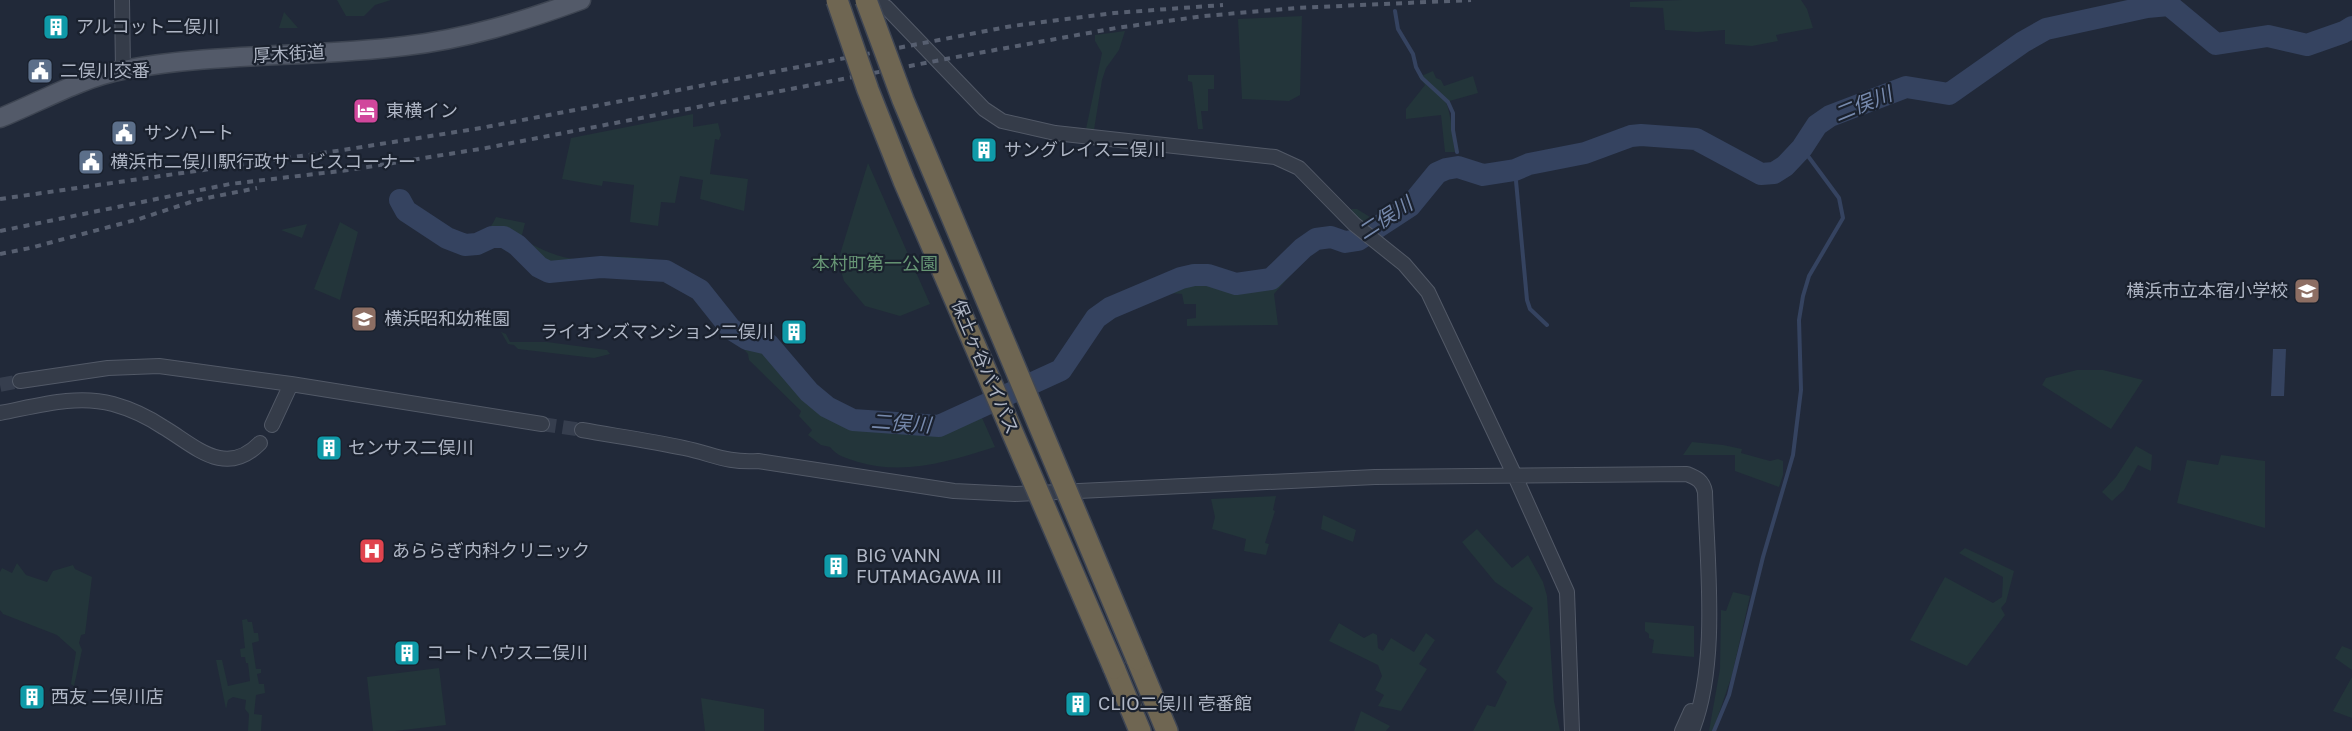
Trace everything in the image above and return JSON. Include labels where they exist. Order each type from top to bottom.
[{"type":"highway","points":[[822,0],[867,108],[904,181]]},
{"type":"highway","name":"保土ヶ谷バイパス","points":[[837,0],[868,90],[904,181],[1140,731]]},
{"type":"highway","name":"保土ヶ谷バイパス","points":[[866,0],[903,100],[1167,731]]},
{"type":"highway","points":[[878,0],[936,179]]},
{"type":"main road","name":"厚木街道","points":[[0,118],[72,87],[123,70],[214,58],[407,46],[474,34],[581,0]]},
{"type":"street","points":[[122,0],[123,70]]},
{"type":"street","points":[[871,0],[886,7],[984,109],[1002,121],[1055,133],[1275,158],[1299,168],[1354,224],[1404,264],[1426,289],[1567,592],[1572,731]]},
{"type":"street","points":[[20,381],[81,370],[159,366],[291,384],[542,424]]},
{"type":"street","points":[[272,425],[291,384]]},
{"type":"street","points":[[0,412],[68,400],[88,400],[113,404],[147,417],[206,455],[224,458],[237,457],[251,451],[260,443]]},
{"type":"street","points":[[582,430],[688,449],[714,448],[740,453],[758,461],[954,491],[1015,494],[1093,492],[1343,478],[1514,474],[1687,474],[1697,477],[1704,484],[1708,639],[1700,706],[1692,731]]},
{"type":"street","points":[[1682,731],[1704,678]]},
{"type":"green space","points":[[337,0],[391,0],[375,5],[364,16],[346,16]]},
{"type":"green space","points":[[1801,0],[1807,9],[1813,28],[1776,35],[1778,41],[1752,46],[1725,44],[1725,30],[1697,32],[1665,30],[1663,8],[1630,7],[1630,2]]},
{"type":"green space","points":[[284,12],[298,28],[279,28]]},
{"type":"green space","points":[[1302,16],[1300,95],[1289,101],[1242,99],[1238,19]]},
{"type":"green space","points":[[1125,31],[1119,50],[1106,68],[1102,80],[1094,130],[1086,129],[1102,53],[1095,41],[1095,35]]},
{"type":"green space","points":[[1433,71],[1444,86],[1473,76],[1478,93],[1446,102],[1455,152],[1445,152],[1441,115],[1406,119],[1406,109],[1425,85],[1419,77]]},
{"type":"green space","points":[[1188,75],[1214,75],[1214,89],[1208,89],[1208,111],[1201,111],[1203,129],[1198,129],[1192,82],[1188,81]]},
{"type":"green space","points":[[693,114],[693,127],[718,123],[721,135],[719,140],[715,139],[710,174],[748,179],[744,211],[700,199],[703,180],[680,176],[675,203],[661,202],[658,226],[630,222],[634,185],[603,181],[602,186],[562,179],[571,138]]},
{"type":"green space","name":"本村町第一公園","points":[[868,163],[930,304],[900,316],[865,306],[844,281],[838,261]]},
{"type":"green space","points":[[1357,209],[1370,217],[1385,215],[1391,225],[1388,229],[1358,245],[1322,246],[1313,249],[1274,294],[1278,325],[1187,326],[1187,319],[1196,318],[1196,304],[1184,304],[1182,294],[1169,293],[1168,287],[1191,280],[1237,288],[1251,288],[1272,282],[1270,271],[1291,250],[1303,251],[1318,240],[1351,242],[1371,233],[1349,211]]},
{"type":"green space","points":[[496,217],[525,223],[521,239],[556,255],[577,259],[633,257],[663,262],[690,273],[714,295],[692,278],[664,267],[612,261],[559,268],[541,260],[513,236],[499,233],[464,241],[450,232],[453,230],[468,236],[479,237],[488,230]]},
{"type":"green space","points":[[340,222],[358,232],[340,300],[314,289]]},
{"type":"green space","points":[[307,224],[302,238],[281,230]]},
{"type":"green space","points":[[501,332],[506,334],[510,342],[547,342],[607,350],[610,354],[594,358],[518,349],[508,344]]},
{"type":"green space","points":[[741,341],[767,347],[808,395],[825,411],[843,421],[855,425],[927,431],[939,430],[979,411],[995,447],[944,462],[893,468],[858,462],[842,456],[808,435],[812,430],[799,416],[801,411],[749,360],[748,354],[739,344]]},
{"type":"green space","points":[[2077,370],[2103,370],[2143,380],[2111,429],[2042,385],[2046,378]]},
{"type":"green space","points":[[1692,442],[1723,445],[1742,449],[1741,453],[1770,461],[1778,459],[1783,461],[1783,475],[1779,487],[1735,471],[1735,455],[1683,455]]},
{"type":"green space","points":[[2136,446],[2152,455],[2151,471],[2138,465],[2124,490],[2112,501],[2102,492],[2116,477]]},
{"type":"green space","points":[[2221,455],[2265,461],[2265,528],[2177,503],[2187,460],[2218,465]]},
{"type":"green space","points":[[1276,496],[1273,510],[1275,511],[1265,543],[1269,544],[1266,555],[1244,551],[1246,539],[1212,529],[1215,517],[1211,499]]},
{"type":"green space","points":[[1323,515],[1356,530],[1353,542],[1321,529]]},
{"type":"green space","points":[[1477,529],[1512,568],[1528,555],[1543,582],[1547,596],[1554,701],[1560,731],[1473,731],[1487,705],[1495,707],[1507,682],[1496,672],[1533,608],[1495,582],[1462,542]]},
{"type":"green space","points":[[1965,548],[2014,571],[2006,602],[2001,608],[2005,615],[1967,666],[1910,640],[1945,577],[1993,603],[2002,597],[2003,577],[1959,553]]},
{"type":"green space","points":[[17,563],[26,575],[47,582],[53,571],[73,565],[75,569],[92,577],[85,634],[81,635],[79,643],[82,650],[74,686],[71,684],[76,652],[57,635],[3,614],[0,610],[0,572],[2,568],[12,573]]},
{"type":"green space","points":[[1733,592],[1750,596],[1732,675],[1713,731],[1709,731],[1720,669],[1721,610],[1726,611]]},
{"type":"green space","points":[[247,619],[248,622],[252,622],[254,633],[258,633],[259,641],[252,643],[256,669],[261,669],[261,673],[257,674],[259,684],[264,684],[265,693],[256,695],[254,714],[262,715],[261,731],[248,731],[249,714],[245,709],[246,700],[233,697],[228,700],[226,709],[216,660],[222,660],[228,686],[250,681],[248,663],[245,657],[241,657],[240,649],[245,648],[242,620]]},
{"type":"green space","points":[[1645,622],[1694,626],[1694,657],[1652,653],[1654,640],[1649,638],[1649,634],[1645,631]]},
{"type":"green space","points":[[1339,623],[1364,638],[1373,633],[1377,635],[1378,648],[1383,651],[1391,638],[1414,652],[1426,633],[1435,640],[1419,664],[1427,669],[1401,711],[1378,706],[1384,695],[1375,690],[1382,676],[1378,665],[1329,641]]},
{"type":"green space","points":[[2342,646],[2352,650],[2352,670],[2335,658]]},
{"type":"green space","points":[[439,668],[446,725],[395,731],[373,731],[367,677]]},
{"type":"green space","points":[[2352,677],[2352,718],[2333,711]]},
{"type":"green space","points":[[701,698],[764,709],[764,731],[705,731]]},
{"type":"green space","points":[[1361,711],[1390,726],[1386,731],[1354,731]]},
{"type":"water","points":[[2273,349],[2286,349],[2284,396],[2271,396]]},
{"type":"waterway","name":"二俣川","points":[[2168,0],[2169,5]]},
{"type":"waterway","name":"二俣川","points":[[400,200],[406,211],[447,238],[465,245],[477,244],[492,237],[504,237],[517,245],[539,267],[549,272],[601,267],[666,271],[700,290],[731,329],[747,339],[768,344],[809,392],[827,407],[853,420],[939,426],[1061,370],[1096,318],[1110,308],[1181,278],[1194,275],[1208,275],[1236,284],[1271,279],[1303,248],[1316,239],[1331,237],[1345,242],[1358,240],[1410,206],[1437,173],[1446,169],[1458,167],[1483,175],[1515,170],[1529,164],[1585,153],[1631,136],[1641,135],[1696,139],[1761,174],[1774,173],[1785,166],[1802,148],[1817,125],[1830,116],[1906,87],[1949,94],[2023,42],[2046,29],[2147,7],[2169,5],[2216,44],[2268,36],[2307,45],[2352,27]]},
{"type":"waterway","points":[[1395,11],[1398,29],[1413,54],[1422,78],[1448,102],[1453,113],[1457,152]]},
{"type":"waterway","points":[[1714,731],[1729,695],[1763,557],[1793,455],[1801,390],[1799,320],[1803,296],[1809,276],[1843,218],[1839,198],[1802,148]]},
{"type":"waterway","name":"二俣川","points":[[1458,160],[1458,167]]},
{"type":"waterway","points":[[1515,170],[1527,300],[1530,309],[1547,325]]},
{"type":"tunnel","points":[[0,385],[20,381]]},
{"type":"tunnel","points":[[542,424],[582,430]]},
{"type":"railway","points":[[0,231],[230,184],[349,170],[486,148],[1116,28],[1204,16],[1296,8],[1471,0]]},
{"type":"railway","points":[[0,199],[481,128],[1012,26],[1114,13],[1223,5]]},
{"type":"railway","points":[[0,254],[139,219],[197,200],[257,188]]},
{"type":"place","name":"アルコット二俣川","points":[[56,27]]},
{"type":"place","name":"二俣川交番","points":[[40,71]]},
{"type":"place","name":"東横イン","points":[[366,111]]},
{"type":"place","name":"サンハート","points":[[124,133]]},
{"type":"place","name":"サングレイス二俣川","points":[[984,150]]},
{"type":"place","name":"横浜市二俣川駅行政サービスコーナー","points":[[91,162]]},
{"type":"place","name":"横浜市立本宿小学校","points":[[2307,291]]},
{"type":"place","name":"横浜昭和幼稚園","points":[[364,319]]},
{"type":"place","name":"ライオンズマンション二俣川","points":[[794,332]]},
{"type":"place","name":"センサス二俣川","points":[[329,448]]},
{"type":"place","name":"あららぎ内科クリニック","points":[[372,551]]},
{"type":"place","name":"BIG VANN FUTAMAGAWA Ⅲ","points":[[836,566]]},
{"type":"place","name":"コートハウス二俣川","points":[[407,653]]},
{"type":"place","name":"西友 二俣川店","points":[[32,697]]},
{"type":"place","name":"CLIO二俣川 壱番館","points":[[1078,704]]}]
